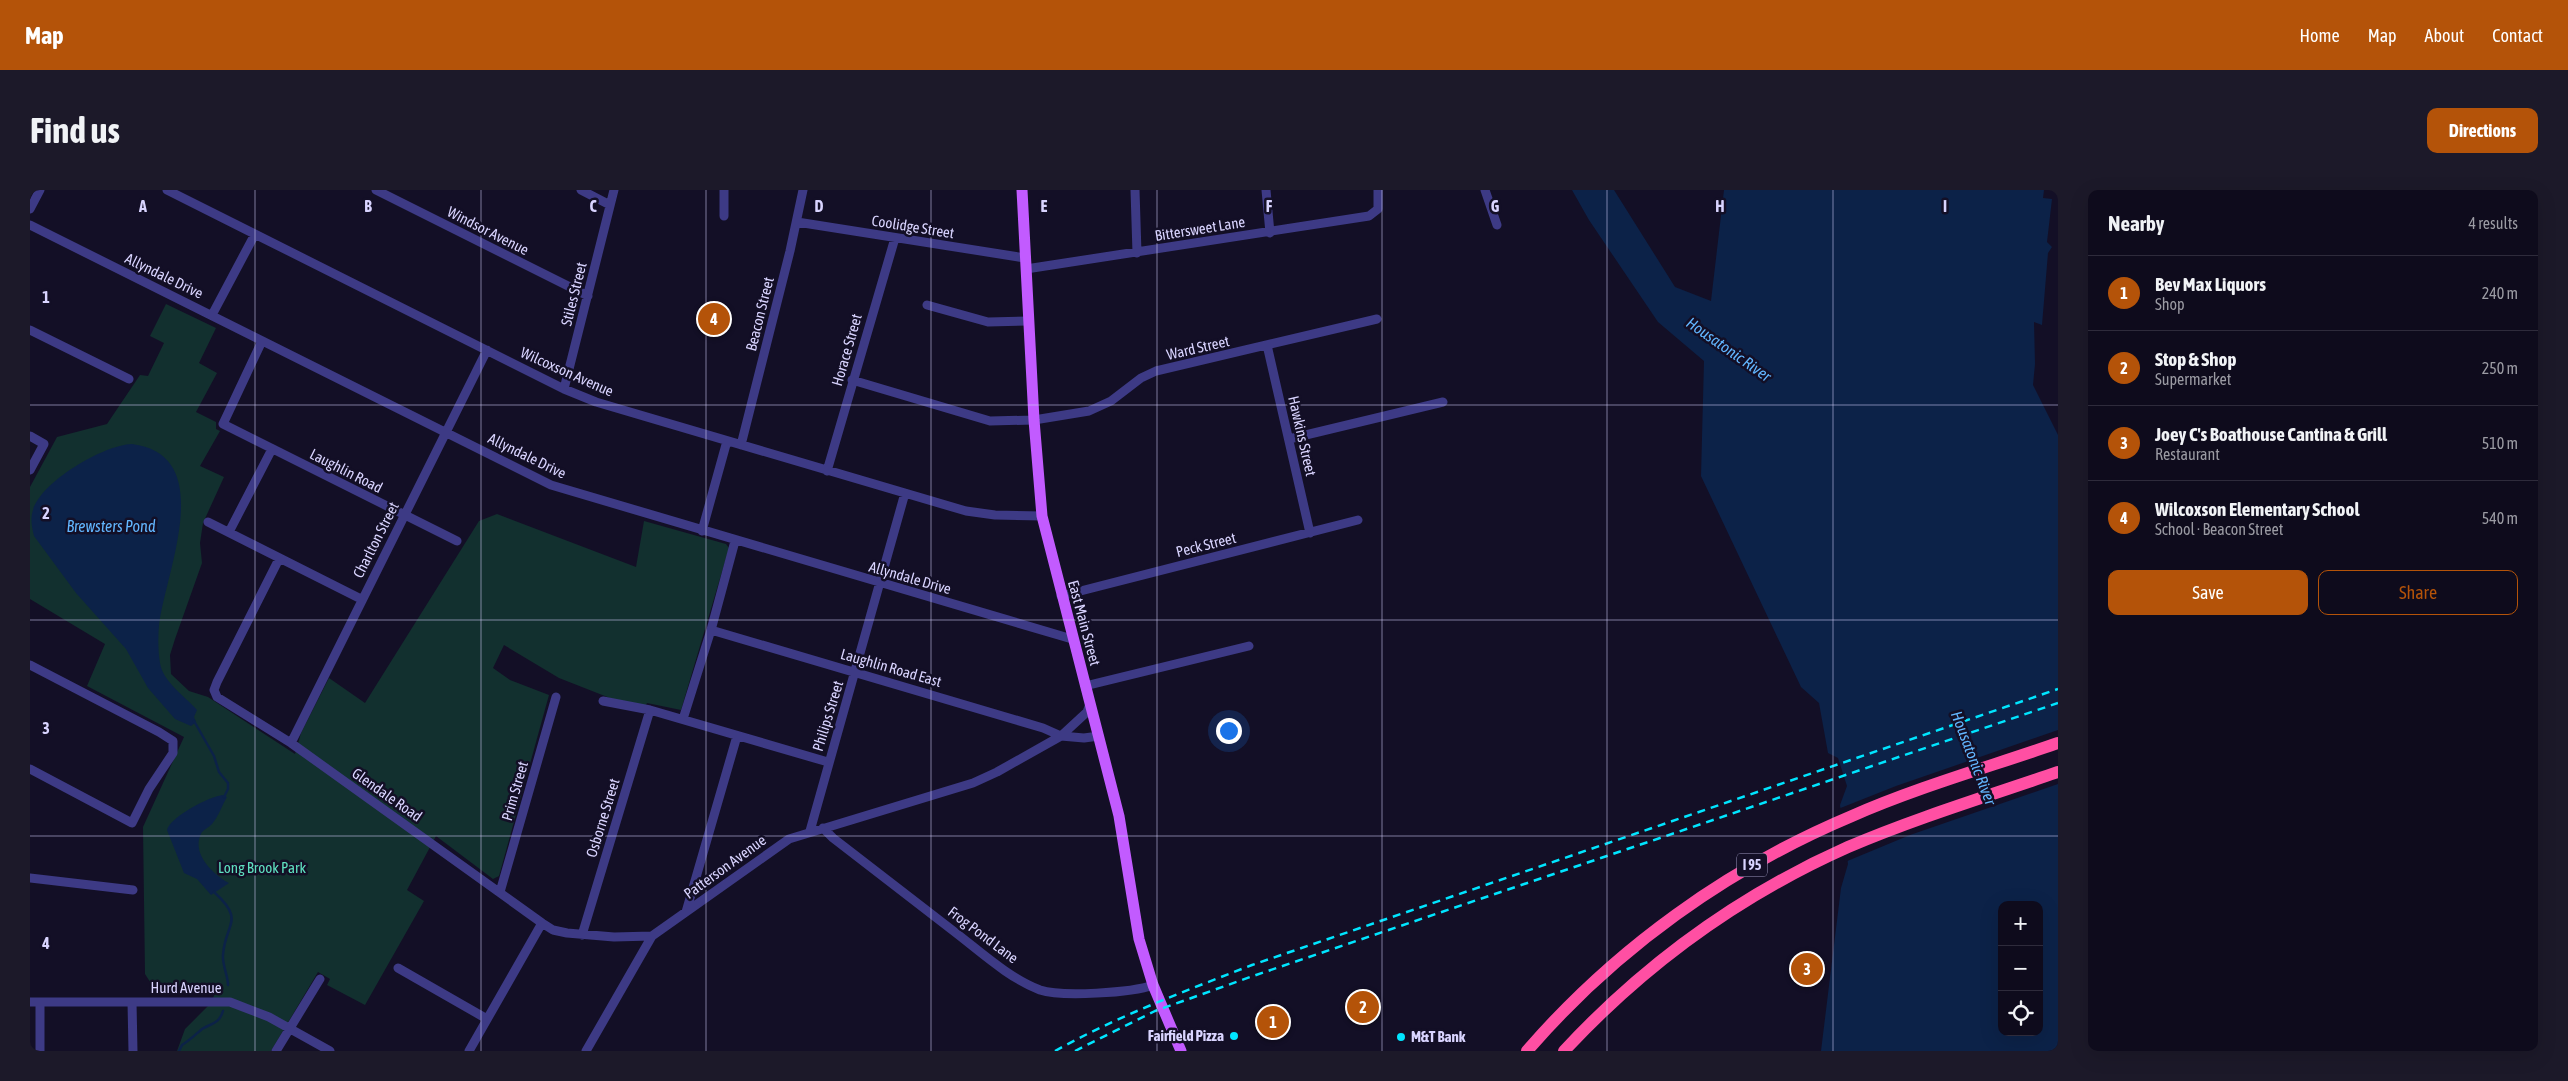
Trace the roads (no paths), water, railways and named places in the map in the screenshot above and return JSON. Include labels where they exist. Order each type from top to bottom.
[{"type":"highway","name":"I 95","points":[[1528,1051],[1573,1002],[1633,948],[1690,904],[1751,866],[1809,835],[1876,806],[2058,743]]},
{"type":"highway","name":"I 95","points":[[1564,1051],[1606,1008],[1658,963],[1709,924],[1768,888],[1825,858],[1884,832],[2058,772]]},
{"type":"main road","name":"East Main Street","points":[[1022,190],[1034,420],[1042,516],[1072,639],[1119,816],[1139,939],[1153,985],[1181,1051]]},
{"type":"street","points":[[30,209],[40,190]]},
{"type":"street","name":"Wilcoxson Avenue","points":[[167,190],[564,389],[605,406],[974,513],[1042,516]]},
{"type":"street","name":"Windsor Avenue","points":[[376,190],[588,296]]},
{"type":"street","points":[[581,190],[610,205]]},
{"type":"street","name":"Stiles Street","points":[[564,389],[614,190]]},
{"type":"street","points":[[724,190],[724,216]]},
{"type":"street","name":"Beacon Street","points":[[741,445],[797,222],[803,190]]},
{"type":"street","points":[[1134,190],[1137,253]]},
{"type":"street","points":[[1266,190],[1270,232]]},
{"type":"street","name":"Bittersweet Lane","points":[[1026,264],[1137,253],[1369,216],[1377,212],[1378,190]]},
{"type":"street","points":[[1485,190],[1497,225]]},
{"type":"street","name":"Coolidge Street","points":[[797,222],[895,238],[1026,264]]},
{"type":"street","name":"Allyndale Drive","points":[[30,225],[551,485],[735,541],[1072,639]]},
{"type":"street","points":[[212,315],[255,234]]},
{"type":"street","name":"Horace Street","points":[[827,471],[895,238]]},
{"type":"street","points":[[927,305],[988,322],[1029,321]]},
{"type":"street","name":"Ward Street","points":[[852,380],[990,421],[1034,420],[1081,414],[1098,408],[1111,401],[1141,378],[1156,372],[1377,319]]},
{"type":"street","points":[[30,330],[129,379]]},
{"type":"street","name":"Laughlin Road","points":[[262,341],[223,424],[457,541]]},
{"type":"street","name":"Hawkins Street","points":[[1267,346],[1310,533]]},
{"type":"street","name":"Charlton Street","points":[[291,743],[361,599],[487,350]]},
{"type":"street","points":[[1289,439],[1443,402]]},
{"type":"street","points":[[30,436],[44,444],[30,470]]},
{"type":"street","points":[[702,531],[727,441]]},
{"type":"street","points":[[229,532],[272,449]]},
{"type":"street","name":"Philips Street","points":[[810,831],[905,493]]},
{"type":"street","name":"Peck Street","points":[[1061,596],[1358,520]]},
{"type":"street","points":[[208,522],[361,599]]},
{"type":"street","points":[[683,719],[711,630],[735,541]]},
{"type":"street","name":"Glendale Road","points":[[279,559],[217,682],[214,692],[222,702],[291,743],[542,923]]},
{"type":"street","name":"Laughlin Road East","points":[[711,630],[1043,728],[1061,736]]},
{"type":"street","points":[[1086,686],[1249,646]]},
{"type":"street","points":[[30,665],[159,732],[174,743],[171,758],[149,789],[132,823],[30,769]]},
{"type":"street","name":"Prim Street","points":[[500,892],[556,697]]},
{"type":"street","points":[[603,701],[650,710],[828,762]]},
{"type":"street","name":"Patterson Avenue","points":[[652,936],[780,844],[810,831],[973,783],[997,772],[1061,736],[1088,712],[1090,704]]},
{"type":"street","name":"Osborne Street","points":[[582,935],[650,710]]},
{"type":"street","points":[[686,912],[736,736]]},
{"type":"street","points":[[1061,736],[1084,738],[1099,736]]},
{"type":"street","name":"Frog Pond Lane","points":[[823,828],[832,838],[994,962],[1028,984],[1042,990],[1062,993],[1134,990],[1153,985]]},
{"type":"street","points":[[30,878],[134,890]]},
{"type":"street","points":[[469,1051],[542,923],[557,931],[582,935],[629,938],[652,936]]},
{"type":"street","points":[[586,1051],[652,936]]},
{"type":"street","points":[[398,968],[487,1019]]},
{"type":"street","points":[[276,1051],[320,979]]},
{"type":"street","name":"Hurd Avenue","points":[[30,1002],[230,1002],[255,1010],[330,1051]]},
{"type":"street","points":[[40,1002],[40,1051]]},
{"type":"street","points":[[132,1002],[133,1051]]},
{"type":"water","name":"Housatonic River","points":[[1572,190],[1614,190],[1675,287],[1711,301],[1724,190],[2044,190],[2043,198],[2052,199],[2047,242],[2052,247],[2048,253],[2042,325],[2034,322],[2035,364],[2033,385],[2058,435],[2058,1051],[1821,1051],[1841,888],[1848,864],[1840,805],[1847,786],[1838,758],[1828,753],[1819,703],[1801,687],[1701,476],[1704,361],[1658,322],[1589,220]]},
{"type":"water","name":"Brewsters Pond","points":[[132,444],[158,453],[174,470],[180,492],[180,519],[176,548],[163,603],[158,639],[160,663],[165,676],[197,710],[194,717],[196,722],[191,726],[175,719],[148,688],[126,649],[76,593],[34,536],[31,520],[32,513],[38,499],[48,488],[60,477],[90,458],[120,446]]},
{"type":"water","points":[[223,795],[227,797],[219,814],[212,824],[202,832],[199,842],[199,849],[206,863],[217,875],[229,883],[211,895],[197,879],[184,873],[167,830],[175,819],[191,808],[209,799]]},
{"type":"waterway","points":[[194,721],[214,756],[219,772],[228,783],[228,789],[224,797]]},
{"type":"waterway","points":[[214,892],[224,902],[231,916],[223,955],[228,985]]},
{"type":"waterway","points":[[179,1051],[182,1045],[202,1029],[215,1023],[223,1011]]},
{"type":"railway","points":[[1055,1051],[1127,1015],[1252,965],[2058,689]]},
{"type":"railway","points":[[1075,1051],[1155,1011],[1253,976],[2058,703]]},
{"type":"place","name":"Wilcoxson Elementary School","points":[[714,319]]},
{"type":"place","name":"Joey C's Boathouse Cantina & Grill","points":[[1807,969]]},
{"type":"place","name":"Stop & Shop","points":[[1363,1007]]},
{"type":"place","name":"Bev Max Liquors","points":[[1273,1022]]},
{"type":"place","name":"Fairfield Pizza","points":[[1234,1036]]},
{"type":"place","name":"M&T Bank","points":[[1401,1037]]},
{"type":"park label","name":"Long Brook Park","points":[[262,868]]}]
